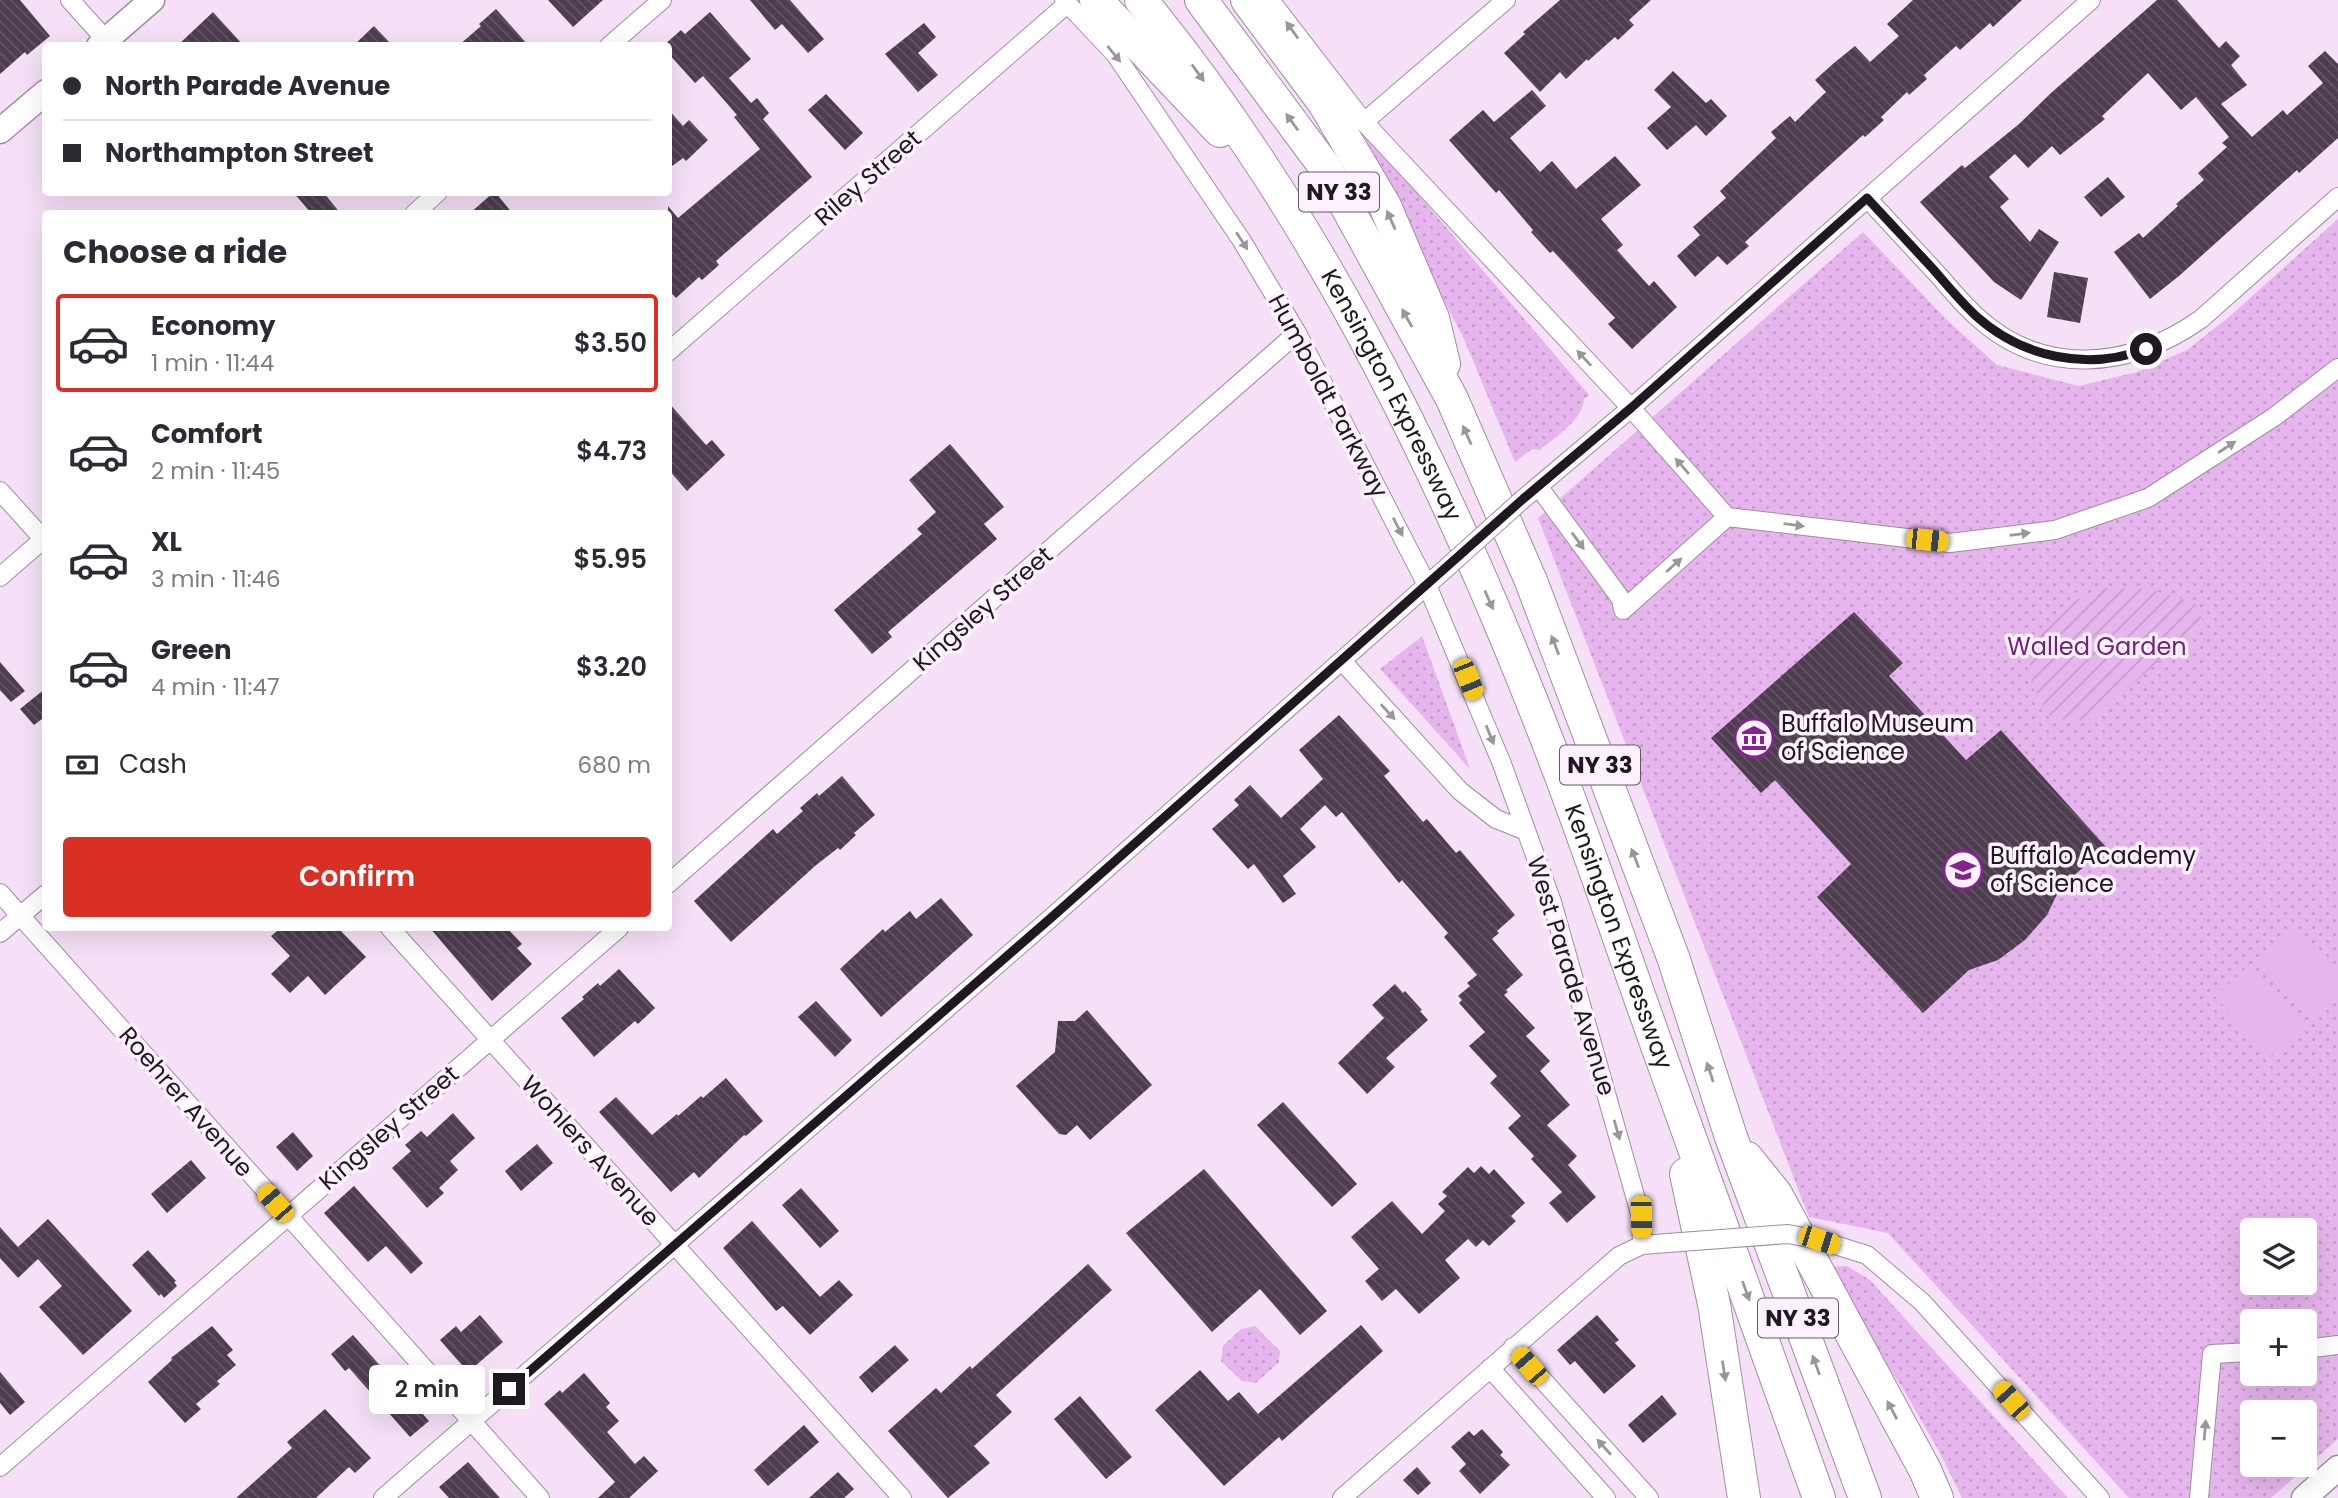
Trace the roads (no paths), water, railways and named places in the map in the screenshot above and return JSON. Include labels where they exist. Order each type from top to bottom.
[{"type":"highway","name":"Kensington Expressway","points":[[1142,0],[1221,103],[1278,190],[1366,338],[1420,448],[1502,628],[1558,770],[1819,1498]]},
{"type":"highway","name":"Kensington Expressway","points":[[1201,0],[1325,167],[1452,399],[1536,594],[1673,957],[1731,1137],[1865,1498]]},
{"type":"highway","points":[[1247,0],[1324,103],[1385,206],[1433,318],[1452,399]]},
{"type":"highway","points":[[1075,1],[1278,190]]},
{"type":"highway","points":[[1664,1066],[1714,1304],[1744,1498]]},
{"type":"highway","points":[[1731,1137],[1776,1194],[1937,1498]]},
{"type":"street","points":[[70,0],[101,42]]},
{"type":"street","points":[[103,42],[152,0]]},
{"type":"street","points":[[614,42],[662,0]]},
{"type":"street","points":[[1270,0],[1364,122],[1631,408],[1727,517],[1950,543],[2055,530],[2148,498],[2274,417],[2338,368]]},
{"type":"street","points":[[1364,122],[1506,0]]},
{"type":"street","points":[[383,1498],[1052,917],[2091,0]]},
{"type":"street","name":"Humboldt Parkway","points":[[1075,1],[1115,54],[1242,241],[1297,333],[1427,585],[1502,764],[1526,831]]},
{"type":"street","name":"Riley Street","points":[[672,349],[1075,1]]},
{"type":"street","points":[[0,131],[42,95]]},
{"type":"street","points":[[418,210],[434,196]]},
{"type":"street","points":[[1867,198],[1976,316],[1992,328],[2028,348],[2057,357],[2087,361],[2131,355],[2186,330],[2338,197]]},
{"type":"street","name":"Kingsley Street","points":[[672,880],[1297,333]]},
{"type":"street","points":[[1538,486],[1621,599],[1623,610],[1727,517]]},
{"type":"street","points":[[0,491],[42,536]]},
{"type":"street","points":[[0,578],[42,542]]},
{"type":"street","name":"West Parade Avenue","points":[[1342,661],[1460,791],[1496,819],[1526,831],[1552,902],[1641,1217],[1642,1245]]},
{"type":"street","name":"Roehrer Avenue","points":[[0,893],[540,1498]]},
{"type":"street","points":[[0,933],[42,897]]},
{"type":"street","name":"Wohlers Avenue","points":[[393,931],[902,1498]]},
{"type":"street","name":"Kingsley Street","points":[[0,1467],[616,931]]},
{"type":"street","points":[[1342,1498],[1619,1256],[1642,1245],[1788,1234],[1819,1240],[1867,1255],[1922,1303],[2100,1498]]},
{"type":"street","points":[[2317,1348],[2338,1345]]},
{"type":"street","points":[[1513,1347],[1649,1498]]},
{"type":"street","points":[[2199,1498],[2212,1354],[2240,1353]]},
{"type":"street","points":[[1490,1368],[1606,1498]]},
{"type":"street","points":[[2304,1498],[2338,1468]]},
{"type":"place","name":"Buffalo Museum of Science","points":[[1754,738]]},
{"type":"place","name":"Buffalo Academy of Science","points":[[1963,870]]},
{"type":"park label","name":"Walled Garden","points":[[2097,647]]}]
